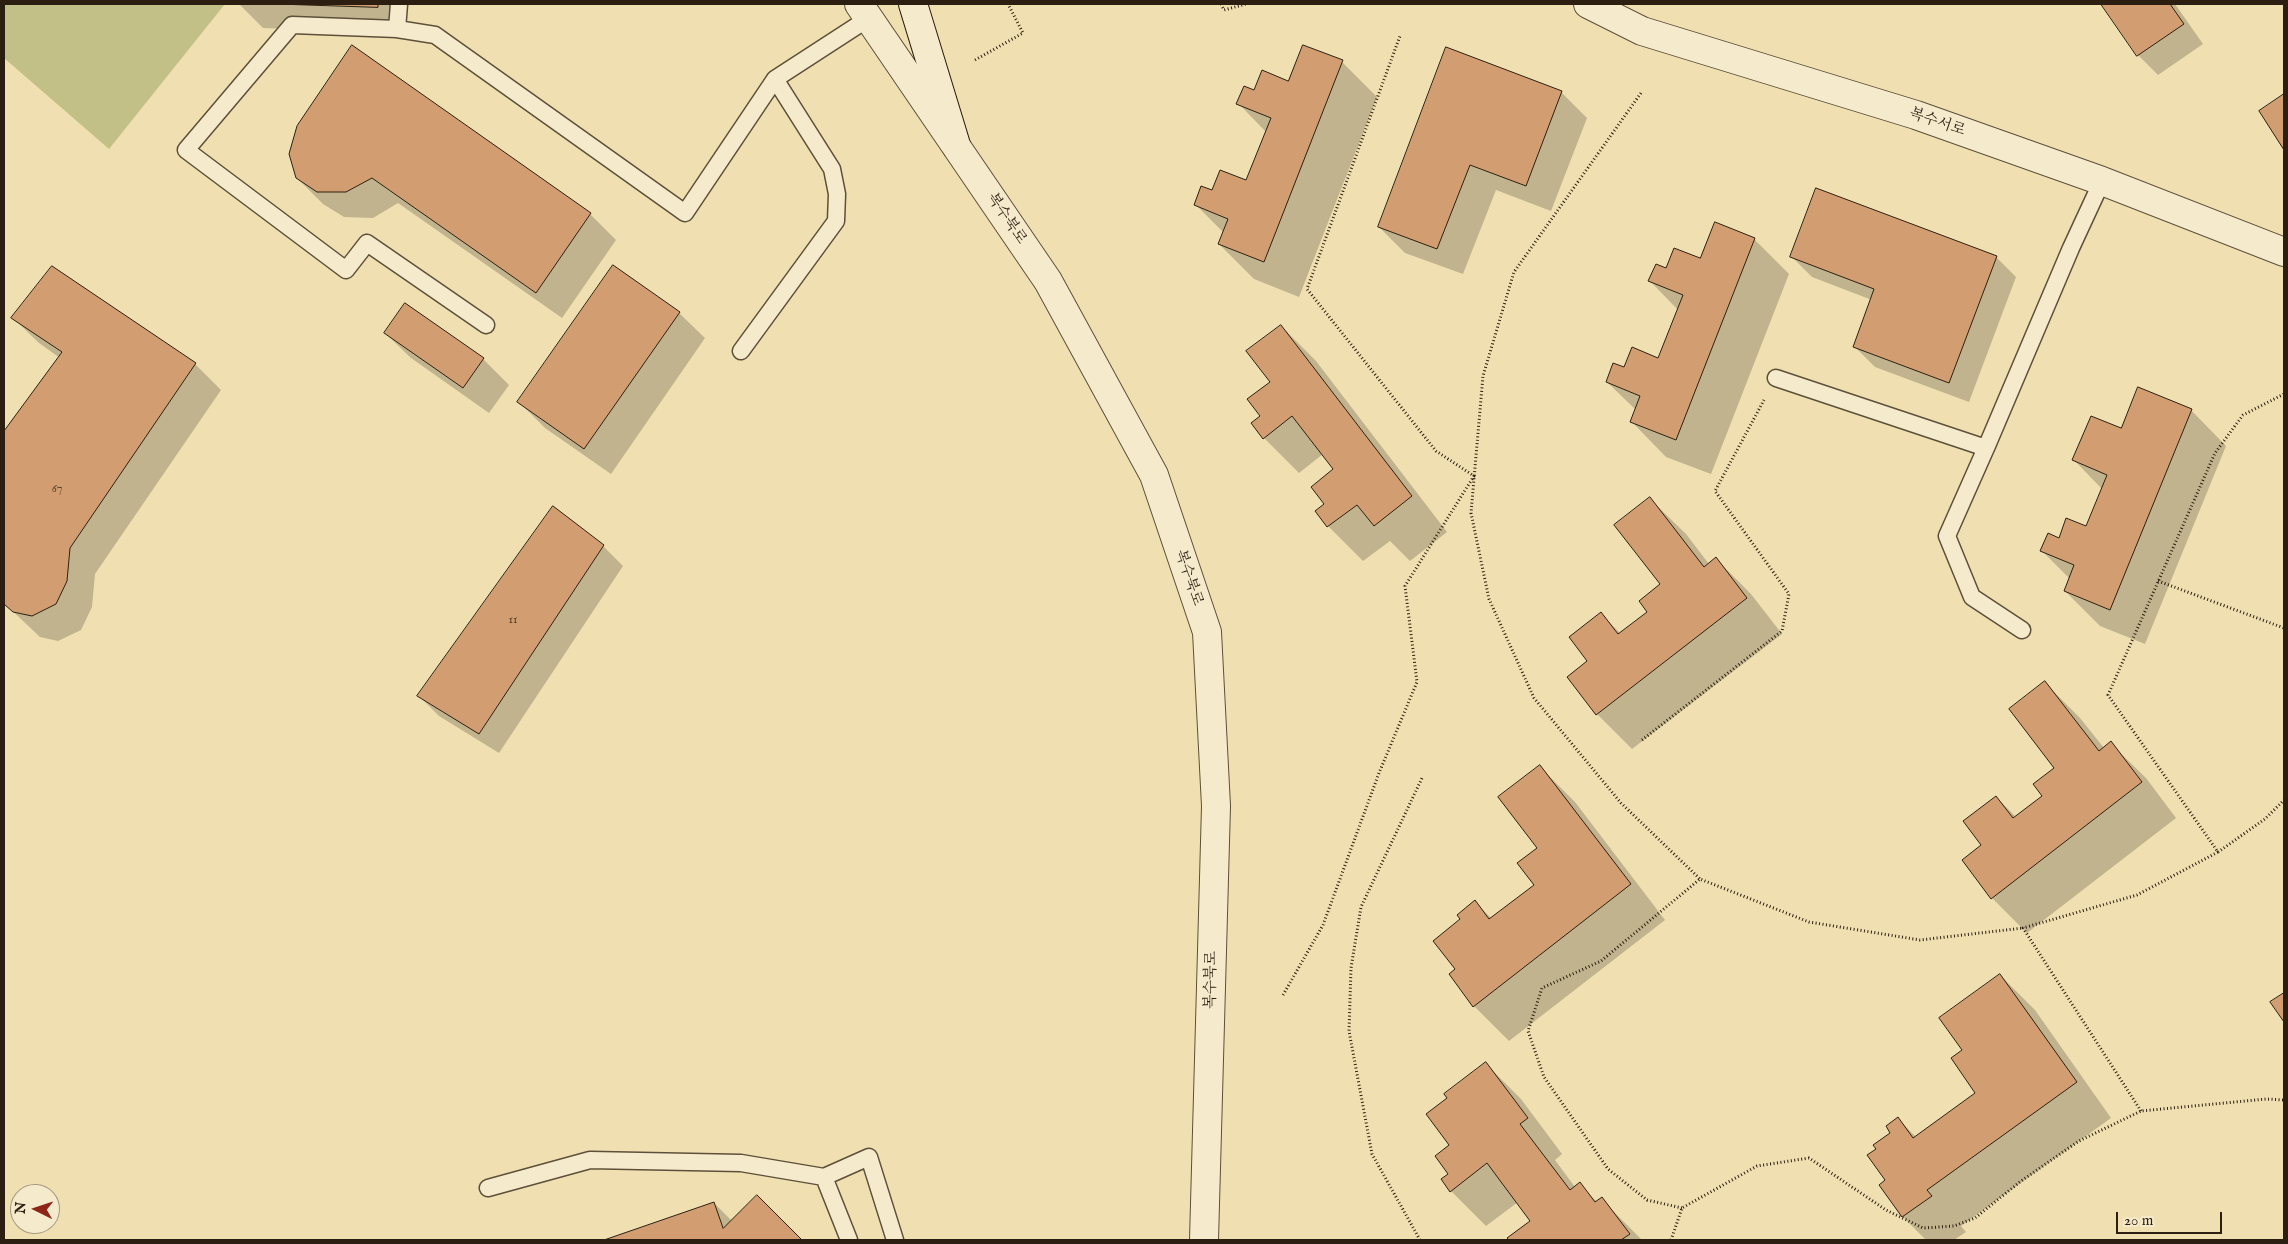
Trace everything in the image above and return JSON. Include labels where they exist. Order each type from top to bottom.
[{"type":"street","points":[[913,4],[956,145]]},
{"type":"street","name":"복수서로","points":[[1588,4],[1642,31],[1916,115],[2102,181],[2284,252]]},
{"type":"street","name":"복수북로","points":[[864,11],[1048,280],[1154,475],[1206,632],[1216,806],[1204,1240]]},
{"type":"lane","points":[[397,29],[399,4]]},
{"type":"lane","points":[[486,326],[367,242],[346,270],[186,150],[292,25],[397,29],[435,35],[685,213],[775,79],[864,11]]},
{"type":"lane","points":[[741,350],[836,221],[837,194],[832,169],[775,79]]},
{"type":"lane","points":[[2022,630],[1972,597],[1947,536],[2070,248],[2102,181]]},
{"type":"lane","points":[[1776,378],[1986,448]]},
{"type":"lane","points":[[488,1188],[590,1160],[741,1164],[824,1178],[869,1157],[895,1240]]},
{"type":"lane","points":[[824,1178],[849,1240]]},
{"type":"path","points":[[975,60],[1023,33],[1008,4]]},
{"type":"path","points":[[1221,4],[1224,10],[1246,4]]},
{"type":"path","points":[[1400,36],[1307,289],[1436,451],[1474,476]]},
{"type":"path","points":[[1642,93],[1514,272],[1483,376],[1471,513],[1489,600],[1534,698],[1621,803],[1700,879],[1809,922],[1920,940],[2023,928],[2137,894],[2218,852],[2265,819],[2284,800]]},
{"type":"path","points":[[1642,740],[1782,631],[1789,594],[1715,491],[1776,378]]},
{"type":"path","points":[[2218,852],[2108,695],[2215,453],[2243,415],[2284,394]]},
{"type":"path","points":[[1283,995],[1323,925],[1379,773],[1417,682],[1405,586],[1474,476]]},
{"type":"path","points":[[2158,581],[2284,628]]},
{"type":"path","points":[[1420,1240],[1372,1154],[1350,1031],[1351,968],[1361,907],[1423,776]]},
{"type":"path","points":[[1682,1208],[1648,1200],[1608,1169],[1544,1078],[1528,1031],[1542,988],[1602,961],[1700,879]]},
{"type":"path","points":[[2023,928],[2141,1111]]},
{"type":"path","points":[[1671,1240],[1682,1208],[1757,1166],[1809,1158],[1886,1210],[1923,1228],[1954,1226],[1975,1218],[2021,1181],[2079,1141],[2141,1111],[2266,1099],[2284,1100]]},
{"type":"shaded area","points":[[4,4],[225,4],[109,149],[4,58]]},
{"type":"building","points":[[278,4],[378,4],[378,7]]},
{"type":"building","points":[[2101,4],[2170,4],[2184,24],[2137,56]]},
{"type":"building","points":[[352,45],[591,213],[536,293],[372,178],[346,192],[317,192],[296,178],[289,154],[297,126]]},
{"type":"building","points":[[1303,45],[1343,60],[1264,262],[1218,244],[1228,219],[1194,205],[1201,186],[1212,190],[1220,170],[1246,180],[1271,118],[1236,104],[1244,86],[1254,90],[1262,70],[1288,81]]},
{"type":"building","points":[[1446,47],[1562,91],[1526,186],[1470,165],[1437,249],[1378,227]]},
{"type":"building","points":[[2284,94],[2284,150],[2259,111]]},
{"type":"building","points":[[1816,188],[1997,256],[1949,383],[1853,347],[1874,289],[1790,257]]},
{"type":"building","points":[[1715,222],[1755,238],[1676,440],[1630,422],[1640,396],[1606,382],[1613,363],[1624,367],[1632,347],[1658,358],[1683,295],[1648,281],[1656,264],[1666,268],[1674,248],[1700,258]]},
{"type":"building","points":[[613,265],[680,312],[584,449],[517,402]]},
{"type":"building","points":[[52,266],[196,363],[70,548],[67,581],[56,604],[32,616],[13,612],[4,604],[4,431],[62,352],[11,318]]},
{"type":"building","points":[[405,303],[484,358],[463,388],[384,333]]},
{"type":"building","points":[[1281,325],[1412,496],[1374,526],[1357,505],[1327,527],[1315,511],[1324,504],[1311,487],[1333,469],[1292,416],[1263,439],[1251,423],[1260,416],[1247,399],[1270,382],[1246,351]]},
{"type":"building","points":[[2138,387],[2192,409],[2110,610],[2064,591],[2074,565],[2040,551],[2048,533],[2059,538],[2066,518],[2086,526],[2107,475],[2072,460],[2091,416],[2121,428]]},
{"type":"building","points":[[1650,497],[1704,567],[1716,557],[1747,598],[1596,715],[1567,677],[1587,661],[1569,637],[1601,612],[1618,634],[1647,612],[1639,601],[1660,584],[1614,525]]},
{"type":"building","points":[[553,506],[604,545],[479,734],[417,696]]},
{"type":"building","points":[[2045,681],[2099,751],[2111,741],[2142,782],[1991,899],[1962,860],[1981,845],[1963,821],[1996,796],[2013,818],[2042,796],[2033,784],[2054,768],[2009,709]]},
{"type":"building","points":[[1540,765],[1631,884],[1473,1007],[1449,974],[1455,969],[1433,941],[1460,919],[1457,915],[1475,900],[1489,919],[1534,885],[1517,863],[1537,848],[1498,797]]},
{"type":"building","points":[[2000,974],[2077,1082],[1927,1190],[1932,1196],[1902,1217],[1879,1185],[1885,1180],[1867,1155],[1876,1149],[1873,1145],[1890,1133],[1886,1126],[1898,1117],[1913,1138],[1975,1093],[1951,1058],[1962,1050],[1939,1018]]},
{"type":"building","points":[[2284,993],[2284,1022],[2270,1002]]},
{"type":"building","points":[[1486,1062],[1528,1118],[1520,1124],[1570,1190],[1580,1182],[1595,1202],[1602,1197],[1630,1234],[1621,1240],[1509,1240],[1507,1238],[1530,1221],[1487,1163],[1450,1192],[1441,1179],[1448,1174],[1435,1156],[1449,1145],[1426,1114],[1447,1098],[1444,1094]]},
{"type":"building","points":[[757,1195],[802,1240],[604,1240],[714,1202],[723,1228]]}]
